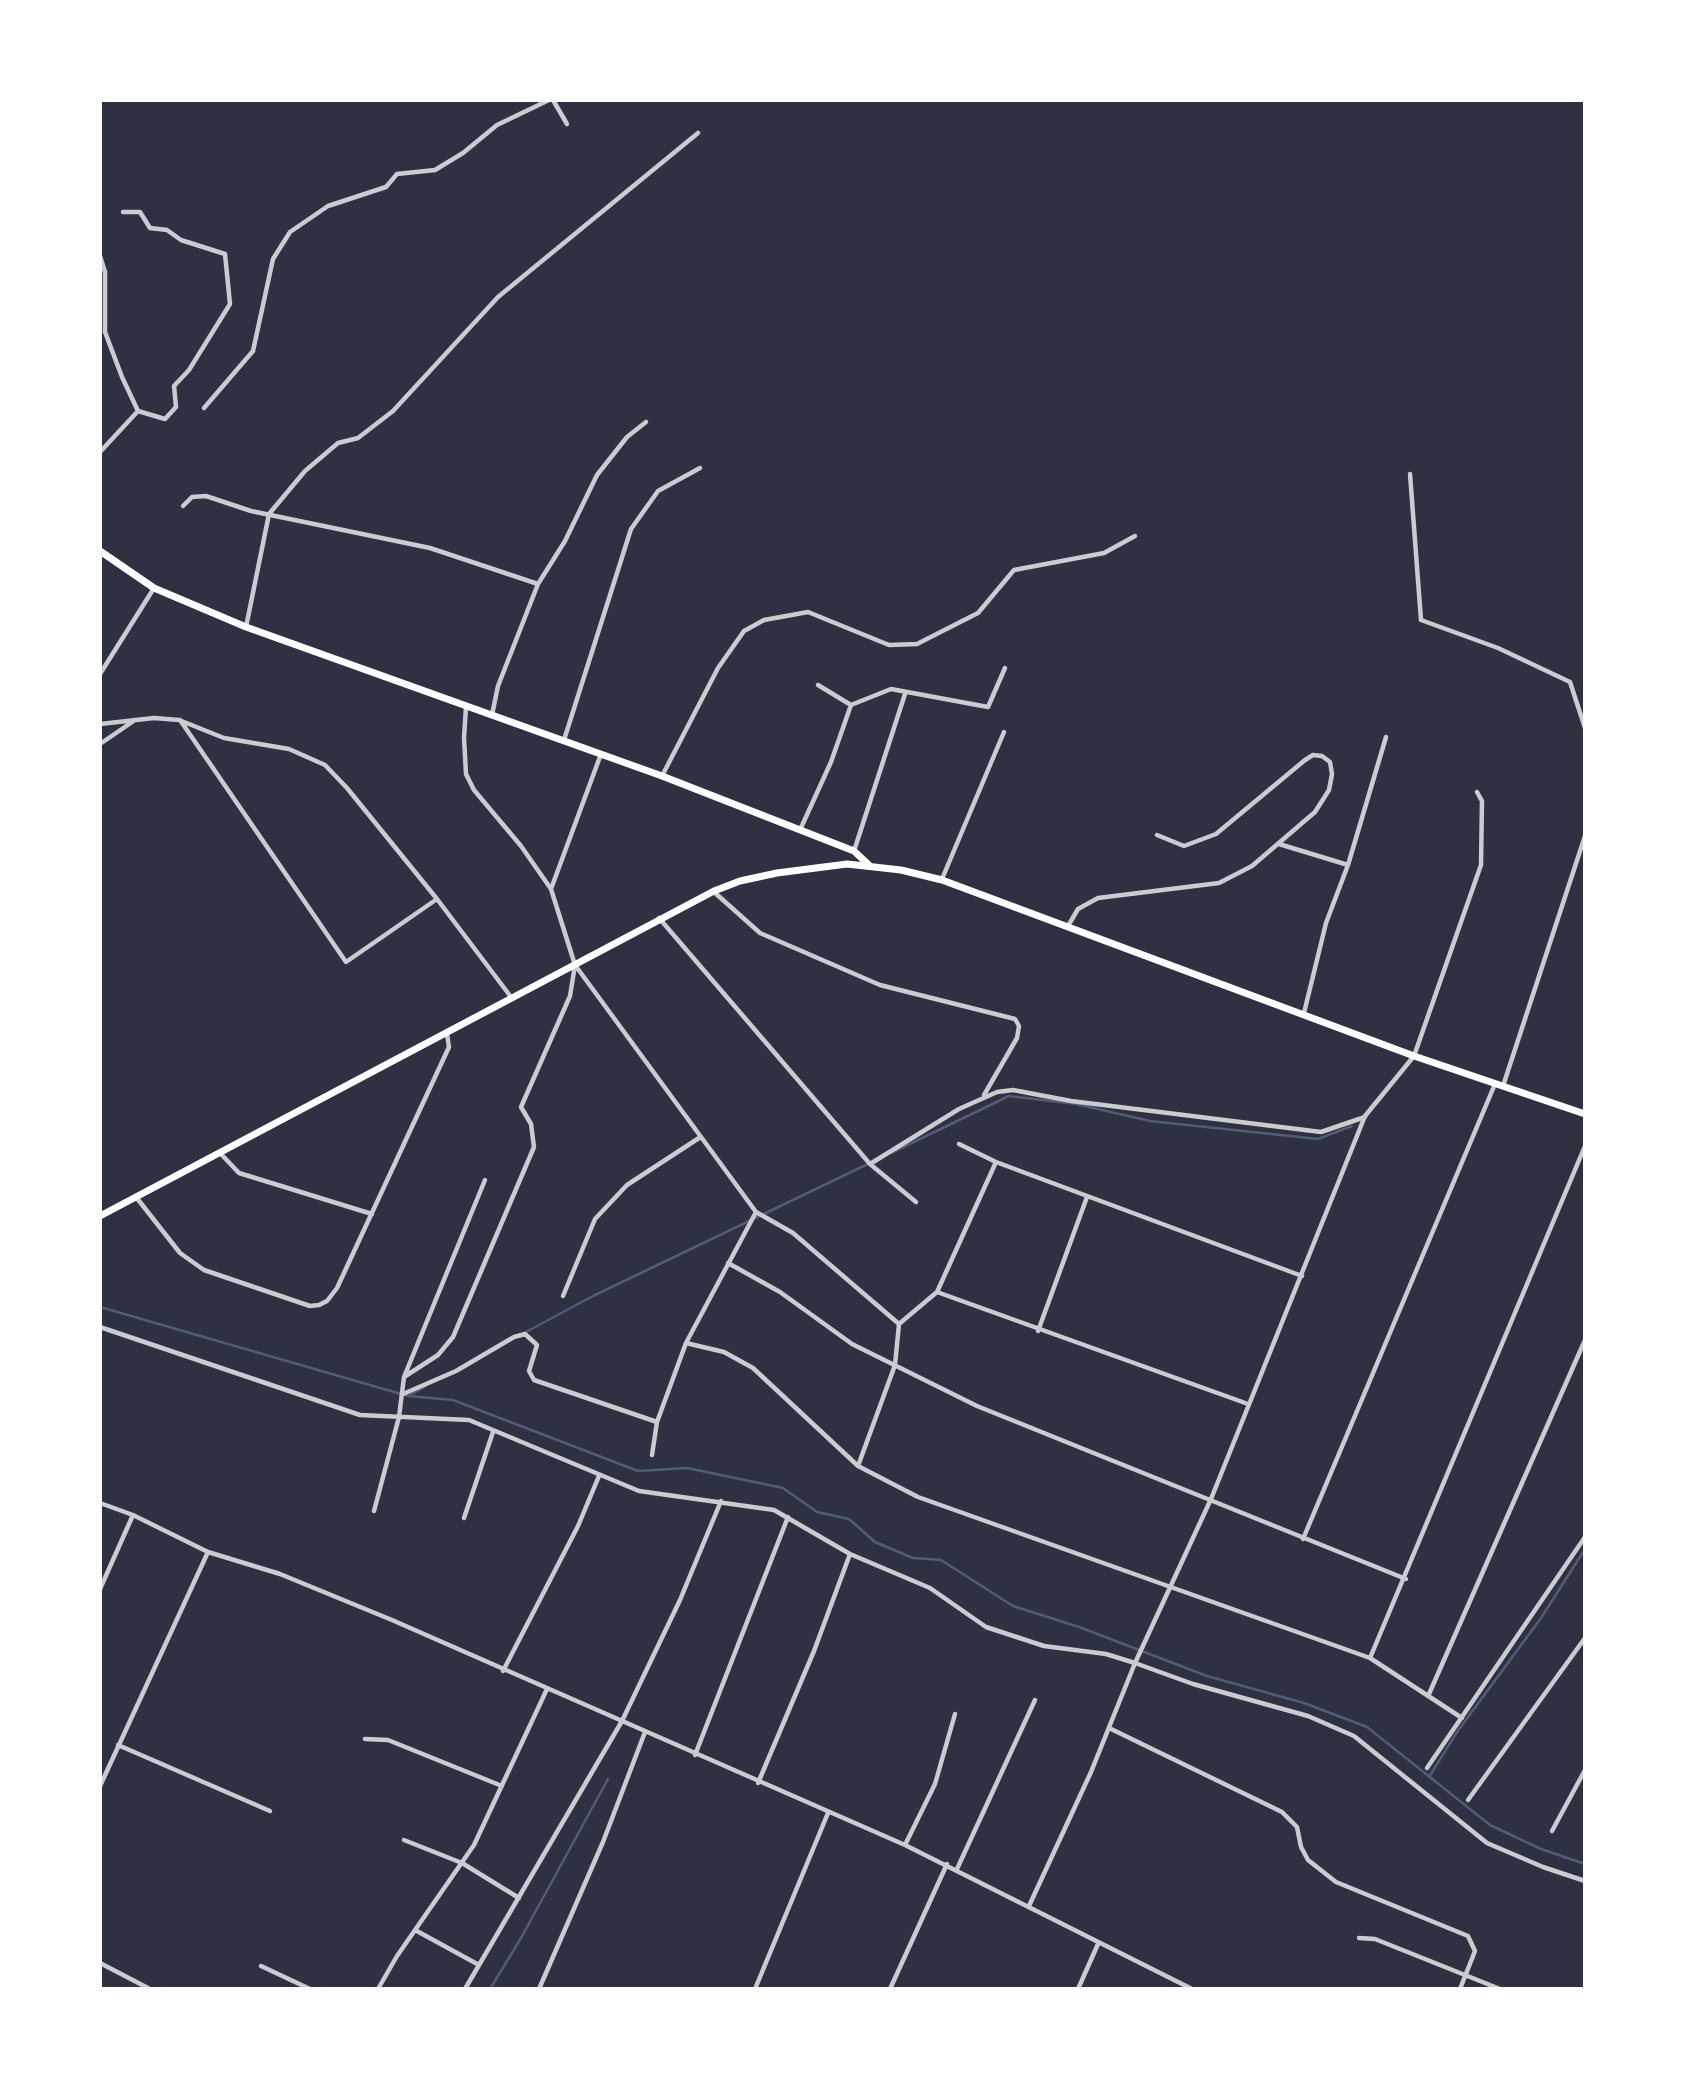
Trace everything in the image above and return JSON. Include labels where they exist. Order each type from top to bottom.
[{"type":"main road","points":[[100,551],[154,588],[246,627],[662,776],[854,850],[870,866]]},
{"type":"main road","points":[[100,1216],[714,891],[740,881],[816,867],[870,866],[942,880],[1414,1056],[1585,1114]]},
{"type":"street","points":[[204,408],[253,351],[273,259],[290,232],[328,206],[386,187],[397,174],[435,170],[463,153],[497,125],[551,100],[567,124]]},
{"type":"street","points":[[246,627],[269,514],[305,471],[338,443],[358,438],[393,411],[498,297],[698,133]]},
{"type":"street","points":[[100,256],[105,272],[102,333],[138,411],[165,419],[176,407],[174,386],[189,370],[230,304],[225,254],[181,240],[167,230],[150,228],[140,212],[123,212]]},
{"type":"street","points":[[100,452],[138,411]]},
{"type":"street","points":[[492,717],[498,687],[538,584],[565,541],[597,475],[627,438],[646,422]]},
{"type":"street","points":[[564,740],[631,529],[658,491],[700,468]]},
{"type":"street","points":[[1410,474],[1421,620],[1498,648],[1570,682],[1585,729]]},
{"type":"street","points":[[183,506],[198,495],[269,514],[430,548],[538,584]]},
{"type":"street","points":[[662,776],[718,668],[744,631],[764,620],[808,612],[889,645],[917,644],[978,614],[1014,570],[1104,553],[1135,536]]},
{"type":"street","points":[[100,674],[154,588]]},
{"type":"street","points":[[800,830],[831,762],[852,705],[891,689],[905,694],[988,707],[1005,668]]},
{"type":"street","points":[[818,685],[852,705]]},
{"type":"street","points":[[854,850],[905,694]]},
{"type":"street","points":[[466,706],[466,774],[474,790],[529,857],[551,890],[575,965],[699,1138],[756,1212],[793,1233],[899,1324]]},
{"type":"street","points":[[100,744],[135,720]]},
{"type":"street","points":[[100,724],[135,720],[179,720],[224,738],[289,749],[325,765],[347,788],[437,899],[511,998]]},
{"type":"street","points":[[179,720],[346,962],[437,899]]},
{"type":"street","points":[[942,880],[1004,732]]},
{"type":"street","points":[[1304,1013],[1326,923],[1348,865],[1386,737]]},
{"type":"street","points":[[551,890],[601,754]]},
{"type":"street","points":[[1069,926],[1078,909],[1098,898],[1219,883],[1252,866],[1315,812],[1329,790],[1330,762],[1322,756],[1313,755],[1305,760],[1216,834],[1184,846],[1157,835]]},
{"type":"street","points":[[1029,1906],[1109,1728],[1135,1663],[1211,1499],[1366,1116],[1414,1056],[1481,865],[1482,801],[1477,792]]},
{"type":"street","points":[[1303,1539],[1499,1085],[1585,836]]},
{"type":"street","points":[[1278,843],[1348,865]]},
{"type":"street","points":[[714,891],[760,933],[880,985],[1015,1019],[1019,1026],[1017,1038],[984,1096]]},
{"type":"street","points":[[659,918],[870,1164],[916,1202]]},
{"type":"street","points":[[404,1377],[438,1355],[453,1337],[534,1147],[531,1124],[521,1107],[570,996],[575,965]]},
{"type":"street","points":[[136,1197],[191,1262],[204,1270],[310,1306],[319,1305],[334,1295],[449,1047],[447,1034]]},
{"type":"street","points":[[870,1164],[984,1096],[1013,1090],[1071,1101],[1321,1132],[1366,1116]]},
{"type":"street","points":[[563,1296],[595,1219],[627,1185],[699,1138]]},
{"type":"street","points":[[959,1144],[996,1162],[1302,1276]]},
{"type":"street","points":[[1370,1658],[1406,1579],[1492,1362],[1585,1146]]},
{"type":"street","points":[[220,1153],[239,1173],[372,1214]]},
{"type":"street","points":[[858,1466],[895,1365],[899,1324],[937,1292],[996,1162]]},
{"type":"street","points":[[374,1511],[399,1417],[404,1377],[485,1180]]},
{"type":"street","points":[[1038,1331],[1087,1197]]},
{"type":"street","points":[[652,1455],[657,1422],[686,1343],[756,1212]]},
{"type":"street","points":[[728,1263],[780,1292],[852,1344],[977,1406],[1406,1579]]},
{"type":"street","points":[[937,1292],[1038,1331],[1248,1404]]},
{"type":"street","points":[[100,1328],[360,1415],[454,1417],[469,1420],[639,1491],[755,1506],[788,1517],[850,1554],[930,1588],[986,1627],[1044,1646],[1106,1654],[1194,1684],[1308,1716],[1354,1736],[1488,1843],[1543,1867],[1585,1881]]},
{"type":"street","points":[[403,1394],[456,1371],[514,1337],[525,1334],[537,1345],[529,1371],[534,1380],[657,1422]]},
{"type":"street","points":[[1429,1694],[1585,1340]]},
{"type":"street","points":[[686,1343],[724,1352],[753,1368],[858,1466],[918,1497],[1170,1589],[1370,1658],[1462,1718]]},
{"type":"street","points":[[464,1518],[493,1432]]},
{"type":"street","points":[[503,1671],[578,1526],[599,1476]]},
{"type":"street","points":[[465,1989],[622,1721],[680,1600],[721,1501]]},
{"type":"street","points":[[100,1503],[133,1515],[208,1552],[280,1574],[905,1845],[1192,1989]]},
{"type":"street","points":[[100,1589],[133,1515]]},
{"type":"street","points":[[695,1755],[788,1517]]},
{"type":"street","points":[[1427,1768],[1585,1537]]},
{"type":"street","points":[[100,1786],[208,1552]]},
{"type":"street","points":[[758,1783],[814,1651],[850,1554]]},
{"type":"street","points":[[1468,1800],[1585,1638]]},
{"type":"street","points":[[378,1989],[474,1845],[547,1689]]},
{"type":"street","points":[[957,1869],[1035,1700]]},
{"type":"street","points":[[905,1845],[935,1784],[955,1714]]},
{"type":"street","points":[[1109,1728],[1282,1812],[1297,1827],[1301,1847],[1308,1860],[1336,1882],[1468,1936],[1475,1951],[1460,1989]]},
{"type":"street","points":[[539,1989],[603,1842],[645,1732]]},
{"type":"street","points":[[365,1739],[388,1740],[502,1786]]},
{"type":"street","points":[[118,1745],[270,1811]]},
{"type":"street","points":[[1552,1831],[1585,1770]]},
{"type":"street","points":[[755,1989],[828,1813]]},
{"type":"street","points":[[404,1840],[462,1863],[519,1898]]},
{"type":"street","points":[[890,1989],[947,1864]]},
{"type":"street","points":[[415,1930],[479,1965]]},
{"type":"street","points":[[1359,1938],[1375,1938],[1500,1989]]},
{"type":"street","points":[[1078,1989],[1098,1944]]},
{"type":"street","points":[[100,1963],[148,1988]]},
{"type":"street","points":[[261,1966],[310,1989]]},
{"type":"waterway","points":[[891,1153],[1009,1096],[1076,1104],[1150,1121],[1318,1139],[1352,1126]]},
{"type":"waterway","points":[[524,1333],[593,1296],[870,1163]]},
{"type":"waterway","points":[[100,1307],[408,1396],[453,1400],[638,1471],[687,1468],[783,1488],[817,1512],[849,1519],[875,1542],[913,1558],[941,1560],[1013,1606],[1079,1627],[1207,1676],[1304,1703],[1367,1727],[1490,1825],[1541,1849],[1585,1864]]},
{"type":"waterway","points":[[410,1395],[426,1386]]},
{"type":"waterway","points":[[1429,1777],[1457,1732],[1541,1618],[1585,1549]]},
{"type":"waterway","points":[[490,1989],[608,1779]]}]
